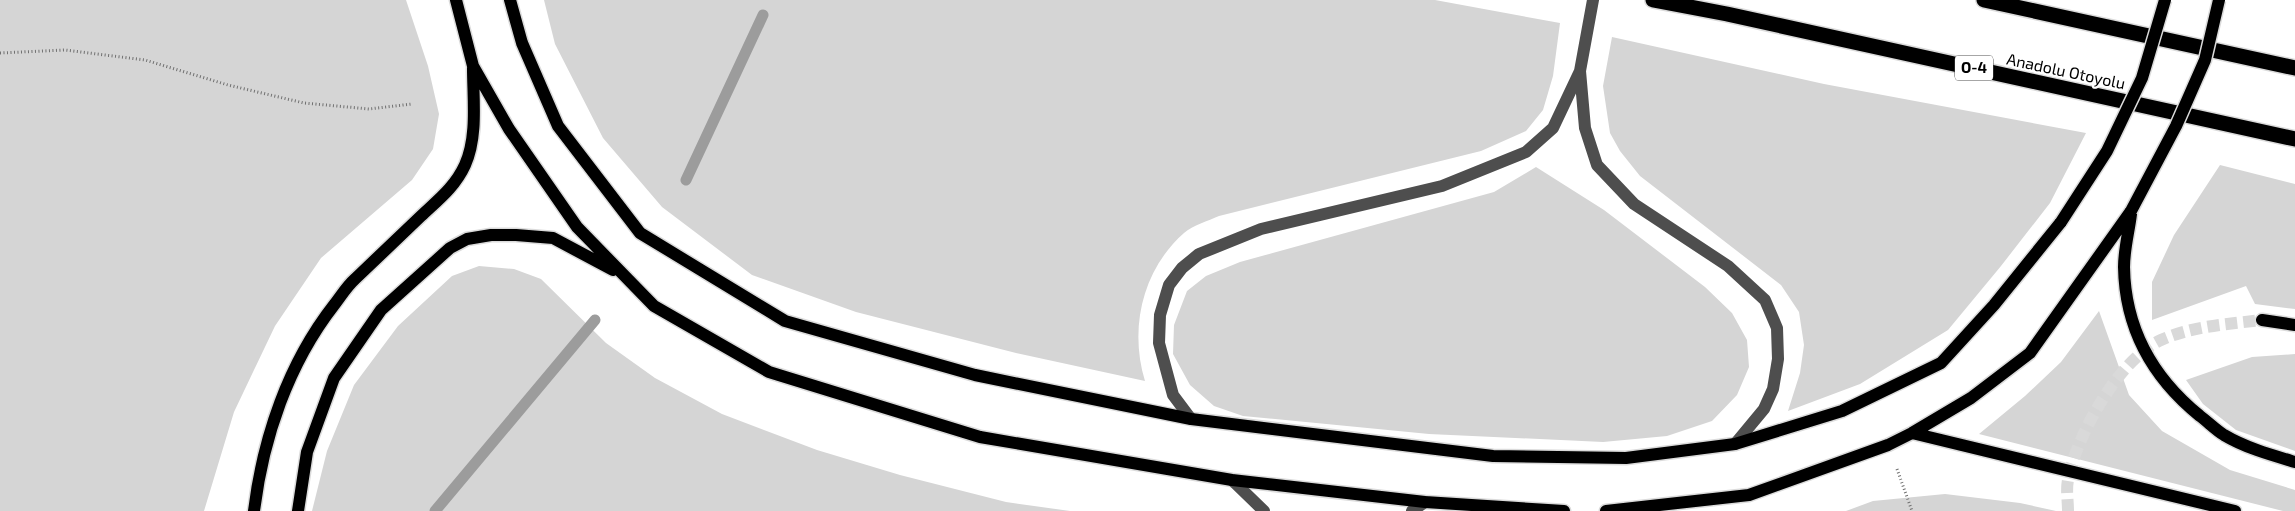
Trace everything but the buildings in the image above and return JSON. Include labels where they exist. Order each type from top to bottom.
[{"type":"highway","name":"Anadolu Otoyolu","points":[[1653,0],[1727,14],[2295,139]]},
{"type":"highway","points":[[1984,0],[2295,68]]},
{"type":"main road","points":[[254,511],[258,477],[272,423],[298,362],[323,319],[352,281],[455,184],[466,164],[474,119],[473,66],[456,0]]},
{"type":"main road","points":[[510,0],[522,43],[558,126],[640,233],[784,321],[975,375],[1191,419],[1493,456],[1626,458],[1735,444],[1842,411],[1941,363],[1994,305],[2061,222],[2107,151],[2142,78],[2165,0]]},
{"type":"main road","points":[[1606,511],[1749,495],[1888,446],[1971,398],[2030,353],[2131,211],[2176,126],[2205,60],[2219,0]]},
{"type":"main road","points":[[473,66],[509,129],[577,227],[624,276],[654,306],[769,372],[980,437],[1232,480],[1425,502],[1564,511]]},
{"type":"main road","points":[[2131,211],[2124,266],[2129,309],[2138,338],[2152,366],[2166,385],[2185,404],[2224,434],[2260,452],[2295,462]]},
{"type":"main road","points":[[298,511],[307,452],[334,378],[381,310],[450,248],[467,240],[491,235],[553,238],[624,276]]},
{"type":"main road","points":[[2262,320],[2295,325]]},
{"type":"main road","points":[[1912,433],[2235,511]]},
{"type":"main road","points":[[2212,505],[2227,511]]},
{"type":"street","points":[[1191,419],[1172,395],[1159,343],[1160,315],[1169,285],[1182,268],[1200,254],[1261,229],[1442,186],[1526,152],[1553,128],[1580,71],[1593,0]]},
{"type":"street","points":[[1580,71],[1585,128],[1597,165],[1634,204],[1728,266],[1765,300],[1777,328],[1778,359],[1773,389],[1764,409],[1735,444]]},
{"type":"street","points":[[1232,480],[1264,511]]},
{"type":"street","points":[[1412,511],[1425,502]]},
{"type":"path","points":[[0,53],[65,50],[145,60],[228,85],[304,102],[369,109],[412,104]]},
{"type":"path","points":[[1888,446],[1912,511]]},
{"type":"shaded area","points":[[0,0],[406,0],[428,66],[439,114],[433,149],[412,180],[321,258],[275,326],[234,412],[204,511],[0,511]]},
{"type":"shaded area","points":[[544,0],[1435,0],[1560,23],[1553,76],[1543,110],[1526,131],[1481,151],[1219,216],[1196,225],[1184,233],[1158,264],[1149,282],[1143,301],[1138,341],[1145,381],[1016,353],[856,312],[752,275],[662,207],[603,138],[555,44]]},
{"type":"shaded area","points":[[1612,37],[1824,84],[2086,133],[2050,203],[1948,330],[1860,384],[1788,411],[1800,373],[1804,345],[1799,312],[1781,285],[1640,176],[1620,151],[1610,133],[1603,86]]},
{"type":"shaded area","points":[[2220,165],[2295,184],[2295,309],[2255,304],[2246,286],[2152,320],[2152,282],[2174,235]]},
{"type":"shaded area","points":[[1536,167],[1604,210],[1705,287],[1732,313],[1747,340],[1749,367],[1737,395],[1712,421],[1667,436],[1603,442],[1429,434],[1243,416],[1214,406],[1190,385],[1173,354],[1174,325],[1187,291],[1206,276],[1240,262],[1494,192]]},
{"type":"shaded area","points":[[479,266],[514,269],[541,279],[606,343],[655,378],[722,414],[817,450],[900,475],[1006,502],[1070,511],[312,511],[327,451],[354,385],[398,326],[452,276]]},
{"type":"shaded area","points":[[2099,311],[2129,395],[2162,431],[2230,470],[2295,490],[2295,511],[2283,511],[1979,434],[2025,396],[2061,362]]},
{"type":"shaded area","points":[[2295,354],[2295,451],[2236,430],[2203,404],[2186,380],[2252,357]]},
{"type":"shaded area","points":[[1945,494],[2020,503],[2056,511],[1846,511],[1873,501]]},
{"type":"waterway","points":[[686,180],[763,15]]},
{"type":"waterway","points":[[435,511],[595,320]]},
{"type":"tunnel","points":[[2068,511],[2068,480],[2080,442],[2102,401],[2115,381],[2130,364],[2145,350],[2173,335],[2211,326],[2262,320]]}]
